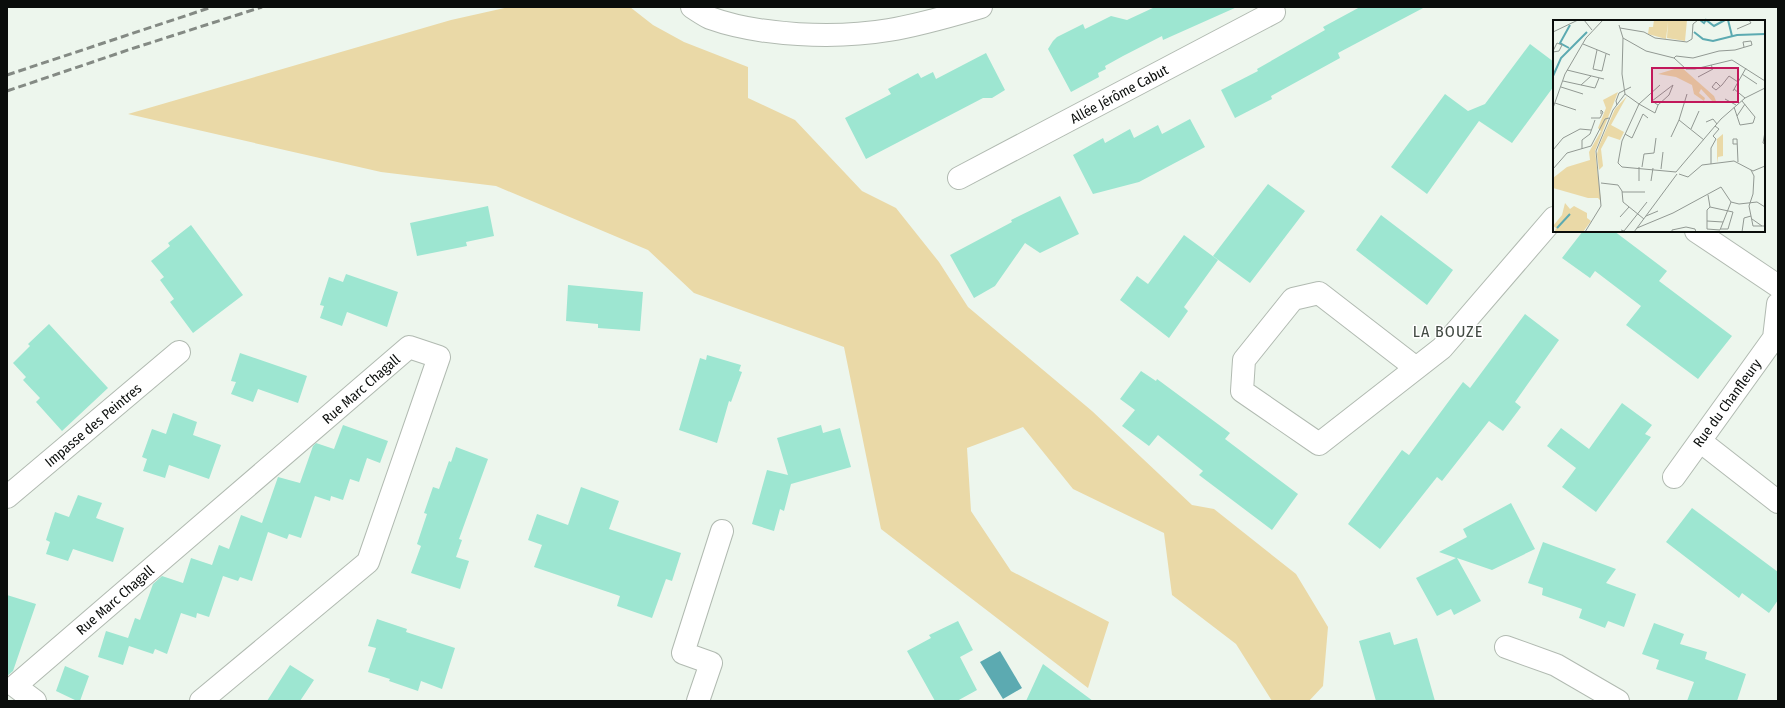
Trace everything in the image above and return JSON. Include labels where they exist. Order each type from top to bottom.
[{"type":"street","points":[[692,7],[709,17],[744,27],[778,33],[848,35],[896,29],[930,22],[981,7]]},
{"type":"street","name":"Allée Jérôme Cabut","points":[[959,178],[1277,9]]},
{"type":"street","points":[[1416,368],[1319,293],[1293,299],[1244,360],[1242,391],[1319,444],[1442,348],[1553,219]]},
{"type":"street","points":[[1697,232],[1778,286]]},
{"type":"street","name":"Rue du Chanfleury","points":[[1674,477],[1774,338],[1778,304]]},
{"type":"street","name":"Rue Marc Chagall","points":[[35,701],[14,686],[403,352],[409,347],[439,357],[368,562],[201,701]]},
{"type":"street","name":"Impasse des Peintres","points":[[7,497],[179,352]]},
{"type":"street","points":[[1700,441],[1778,502]]},
{"type":"street","points":[[698,701],[711,664],[683,653],[722,531]]},
{"type":"street","points":[[1506,646],[1556,665],[1618,701]]},
{"type":"shaded area","points":[[509,7],[630,7],[653,25],[684,42],[748,67],[748,98],[795,120],[862,191],[896,208],[939,262],[968,307],[1092,411],[1192,505],[1214,509],[1296,574],[1328,627],[1323,686],[1309,701],[1272,701],[1236,644],[1172,595],[1164,533],[1073,489],[1023,427],[967,448],[971,511],[1011,571],[1109,622],[1088,688],[881,529],[844,347],[694,293],[648,250],[496,186],[381,172],[128,114],[451,20]]},
{"type":"water","points":[[1000,651],[1022,688],[1003,699],[980,662]]},
{"type":"building","points":[[1155,7],[1237,7],[1163,40],[1162,36],[1105,66],[1106,69],[1098,73],[1099,77],[1071,92],[1048,49],[1053,41],[1057,37],[1083,24],[1085,29],[1111,16],[1127,20]]},
{"type":"building","points":[[1360,7],[1425,7],[1338,53],[1340,58],[1271,96],[1272,99],[1235,118],[1221,90],[1258,71],[1257,69],[1325,30],[1323,27]]},
{"type":"building","points":[[1530,44],[1553,61],[1553,87],[1512,143],[1479,121],[1427,194],[1391,167],[1445,94],[1468,111],[1485,104]]},
{"type":"building","points":[[986,53],[1005,90],[992,98],[983,98],[866,159],[845,118],[891,94],[888,89],[918,73],[921,78],[933,72],[936,79]]},
{"type":"building","points":[[1190,119],[1205,147],[1139,182],[1093,194],[1073,155],[1103,138],[1105,143],[1130,129],[1134,138],[1158,125],[1162,134]]},
{"type":"building","points":[[1268,184],[1305,211],[1250,283],[1213,256]]},
{"type":"building","points":[[1060,196],[1079,234],[1040,253],[1025,243],[995,286],[974,298],[950,255],[1012,222],[1011,220]]},
{"type":"building","points":[[488,206],[494,236],[466,242],[467,246],[417,256],[410,223]]},
{"type":"building","points":[[1381,215],[1453,270],[1427,305],[1356,250]]},
{"type":"building","points":[[191,225],[243,295],[193,333],[170,302],[174,299],[160,280],[164,277],[151,261],[170,246],[168,243]]},
{"type":"building","points":[[1582,232],[1615,232],[1667,271],[1659,281],[1732,336],[1698,379],[1626,325],[1641,306],[1595,271],[1590,278],[1562,258]]},
{"type":"building","points":[[1184,235],[1218,260],[1184,307],[1188,311],[1169,338],[1120,300],[1137,276],[1148,284]]},
{"type":"building","points":[[346,274],[398,292],[387,327],[347,312],[342,326],[320,318],[324,306],[320,305],[329,277],[343,282]]},
{"type":"building","points":[[568,285],[643,292],[640,331],[598,328],[598,324],[566,321]]},
{"type":"building","points":[[1525,314],[1559,340],[1515,402],[1521,407],[1503,431],[1489,421],[1442,481],[1437,477],[1380,549],[1348,524],[1402,450],[1409,455],[1463,382],[1470,388]]},
{"type":"building","points":[[49,324],[108,388],[62,431],[36,402],[40,398],[23,380],[26,377],[13,363],[30,346],[28,344]]},
{"type":"building","points":[[240,353],[307,376],[298,403],[258,389],[253,402],[231,394],[236,382],[231,381]]},
{"type":"building","points":[[707,355],[741,365],[739,371],[742,372],[731,402],[729,401],[717,443],[679,430],[700,358],[706,360]]},
{"type":"building","points":[[1141,371],[1156,381],[1157,379],[1230,433],[1225,439],[1298,494],[1272,530],[1199,475],[1203,471],[1158,435],[1149,446],[1122,426],[1135,410],[1120,399]]},
{"type":"building","points":[[1622,403],[1652,425],[1645,434],[1651,437],[1596,512],[1562,487],[1576,468],[1547,446],[1561,428],[1589,449]]},
{"type":"building","points":[[173,413],[197,422],[193,435],[221,445],[209,479],[169,465],[165,478],[143,471],[147,459],[142,457],[152,429],[166,434]]},
{"type":"building","points":[[343,425],[388,441],[380,463],[367,458],[359,482],[350,479],[343,500],[331,496],[330,501],[315,496],[301,538],[289,534],[287,539],[268,532],[252,581],[240,577],[238,581],[223,576],[209,617],[197,613],[196,618],[181,613],[167,654],[155,649],[153,654],[129,646],[123,665],[98,657],[106,631],[128,638],[135,618],[140,620],[153,584],[162,576],[183,583],[191,558],[212,565],[219,545],[229,549],[241,515],[262,523],[278,477],[300,483],[313,446],[316,443],[334,449]]},
{"type":"building","points":[[821,425],[823,433],[840,428],[851,467],[791,484],[784,511],[780,509],[774,531],[752,524],[767,470],[788,475],[777,438]]},
{"type":"building","points":[[456,447],[488,459],[459,539],[462,540],[456,557],[469,561],[460,589],[411,573],[421,546],[417,544],[427,514],[424,513],[433,487],[439,489],[449,461],[451,462]]},
{"type":"building","points":[[581,487],[619,501],[609,529],[681,553],[672,581],[666,579],[652,618],[617,606],[620,596],[534,567],[542,545],[528,540],[537,514],[568,525]]},
{"type":"building","points":[[78,495],[102,503],[96,518],[124,528],[113,562],[73,549],[68,561],[46,554],[50,542],[46,540],[55,512],[69,517]]},
{"type":"building","points":[[1511,503],[1535,549],[1492,570],[1457,558],[1481,601],[1454,615],[1451,609],[1437,616],[1416,578],[1456,558],[1439,552],[1467,537],[1463,529]]},
{"type":"building","points":[[1692,508],[1778,572],[1778,600],[1769,613],[1742,593],[1739,598],[1666,542]]},
{"type":"building","points":[[1543,542],[1616,569],[1606,583],[1636,594],[1624,627],[1608,621],[1605,628],[1579,618],[1582,609],[1542,595],[1543,588],[1528,583]]},
{"type":"building","points":[[7,595],[36,604],[13,671],[7,676]]},
{"type":"building","points":[[377,619],[407,629],[406,632],[455,648],[442,689],[421,681],[418,691],[389,681],[390,679],[368,672],[376,648],[368,646]]},
{"type":"building","points":[[958,621],[973,650],[960,657],[977,690],[957,701],[935,701],[907,651],[931,638],[929,635]]},
{"type":"building","points":[[1654,623],[1684,634],[1680,644],[1707,652],[1705,659],[1746,674],[1737,701],[1687,701],[1694,682],[1656,669],[1659,660],[1642,654]]},
{"type":"building","points":[[1390,632],[1394,645],[1417,638],[1435,701],[1376,701],[1359,641]]},
{"type":"building","points":[[1043,664],[1093,701],[1026,701]]},
{"type":"building","points":[[290,665],[314,680],[300,701],[267,701]]},
{"type":"building","points":[[65,666],[89,676],[80,701],[56,691]]},
{"type":"railway","points":[[7,75],[212,7]]},
{"type":"railway","points":[[7,91],[262,7]]},
{"type":"district","name":"LA BOUZE","points":[[1448,331]]}]
